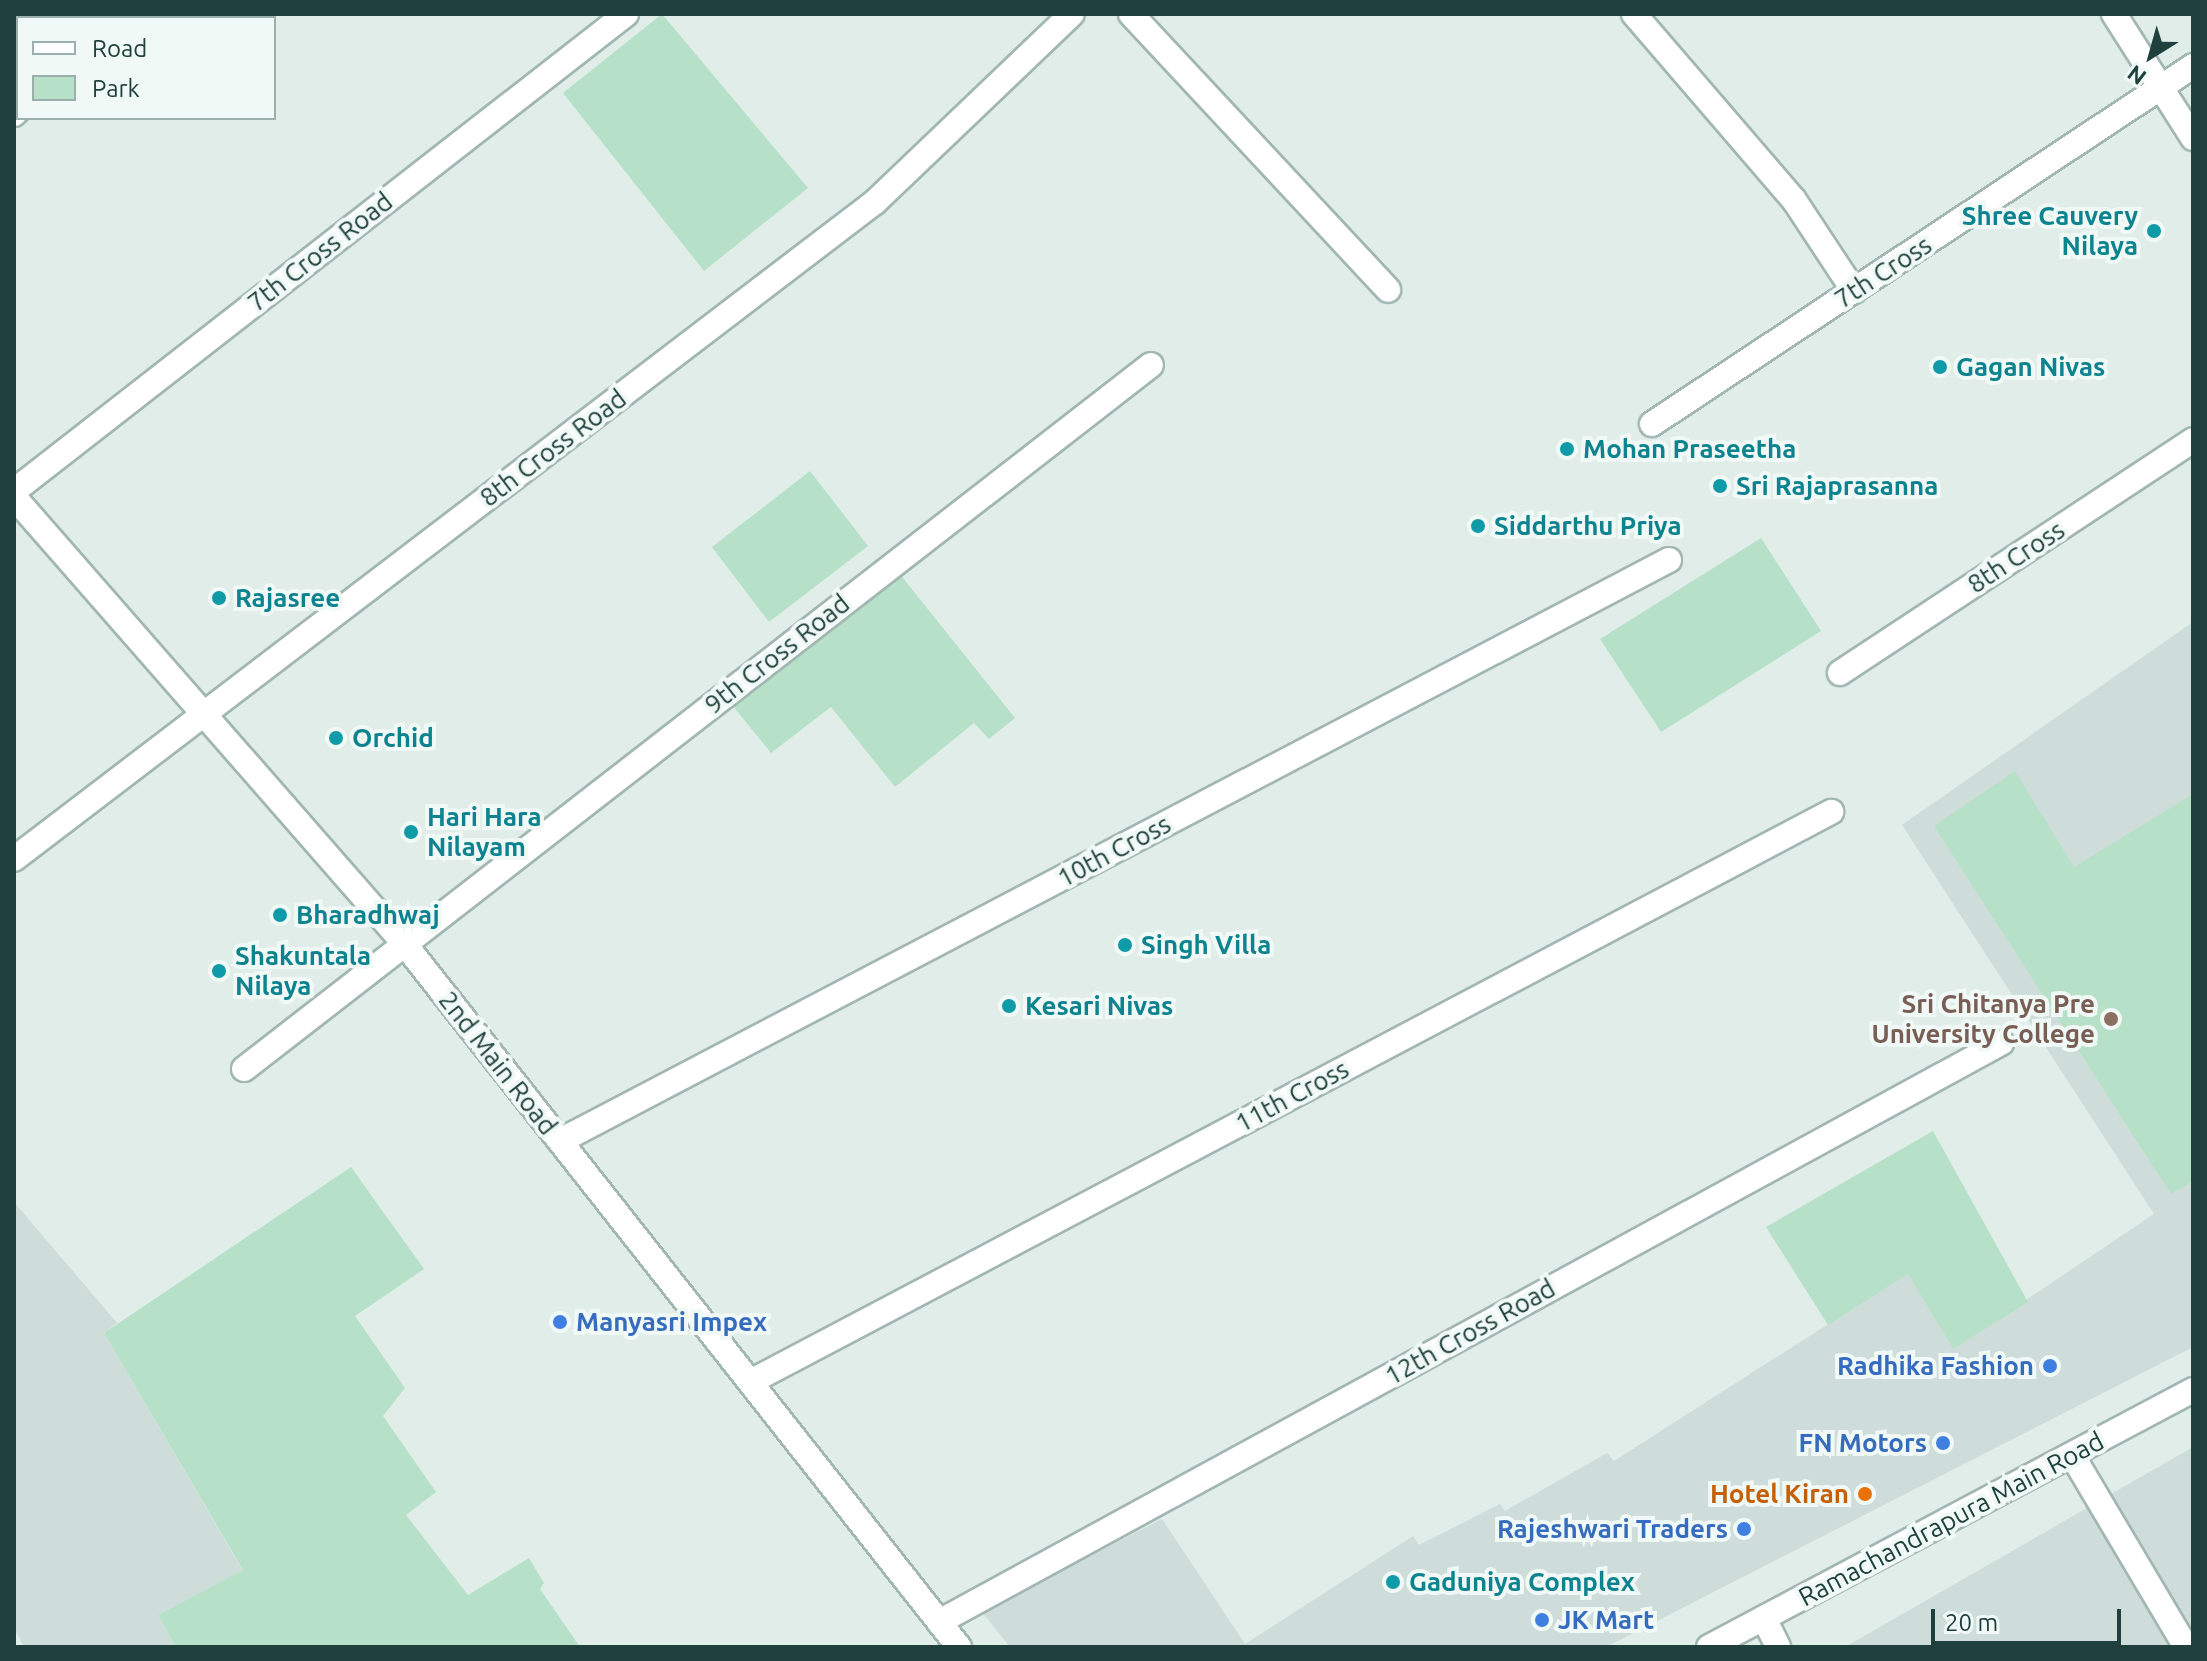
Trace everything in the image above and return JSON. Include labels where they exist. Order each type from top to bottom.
[{"type":"street","name":"7th Cross Road","points":[[14,491],[626,14]]},
{"type":"street","name":"8th Cross Road","points":[[14,859],[875,202],[1072,14]]},
{"type":"street","points":[[1131,14],[1388,290]]},
{"type":"street","points":[[1634,14],[1794,200],[1854,291]]},
{"type":"street","points":[[2114,14],[2193,138]]},
{"type":"street","name":"7th Cross","points":[[1652,424],[2193,66]]},
{"type":"street","name":"9th Cross Road","points":[[244,1069],[403,942],[1151,365]]},
{"type":"street","name":"8th Cross","points":[[1840,673],[2193,440]]},
{"type":"street","name":"2nd Main Road","points":[[14,497],[207,711],[403,942],[754,1380],[959,1647]]},
{"type":"street","name":"10th Cross","points":[[560,1141],[1669,560]]},
{"type":"street","name":"11th Cross","points":[[754,1380],[1831,812]]},
{"type":"street","name":"12th Cross Road","points":[[939,1622],[2001,1043]]},
{"type":"street","name":"Ramachandrapura Main Road","points":[[1709,1647],[2193,1390]]},
{"type":"street","points":[[2072,1455],[2186,1647]]},
{"type":"street","points":[[1764,1618],[1778,1647]]},
{"type":"shaded area","points":[[2193,622],[2193,1347],[1606,1647],[1010,1647],[982,1612],[1162,1519],[1245,1644],[1413,1536],[1419,1545],[1500,1504],[1505,1511],[1607,1453],[1614,1461],[1908,1273],[1953,1349],[2154,1214],[1902,825]]},
{"type":"shaded area","points":[[14,1202],[117,1323],[104,1333],[243,1571],[158,1615],[176,1647],[24,1647],[14,1628]]},
{"type":"shaded area","points":[[2193,1447],[2193,1647],[1845,1647]]},
{"type":"green space","points":[[662,14],[808,188],[704,271],[563,93]]},
{"type":"green space","points":[[810,471],[868,546],[769,622],[712,547]]},
{"type":"green space","points":[[1761,538],[1821,631],[1661,732],[1600,639]]},
{"type":"green space","points":[[899,573],[1015,718],[989,739],[974,723],[895,787],[831,707],[771,753],[733,706]]},
{"type":"green space","points":[[2015,771],[2074,867],[2193,794],[2193,1181],[2171,1194],[1934,826]]},
{"type":"green space","points":[[1933,1131],[2028,1302],[1953,1349],[1908,1274],[1828,1325],[1766,1227]]},
{"type":"green space","points":[[351,1167],[424,1269],[355,1316],[405,1388],[383,1416],[436,1492],[406,1515],[468,1595],[529,1558],[544,1583],[540,1589],[580,1647],[176,1647],[158,1615],[243,1570],[104,1333]]},
{"type":"place","name":"Shree Cauvery Nilaya","points":[[2154,231]]},
{"type":"place","name":"Gagan Nivas","points":[[1940,367]]},
{"type":"place","name":"Mohan Praseetha","points":[[1567,449]]},
{"type":"place","name":"Sri Rajaprasanna","points":[[1720,486]]},
{"type":"place","name":"Siddarthu Priya","points":[[1478,526]]},
{"type":"place","name":"Rajasree","points":[[219,598]]},
{"type":"place","name":"Orchid","points":[[336,738]]},
{"type":"place","name":"Hari Hara Nilayam","points":[[411,832]]},
{"type":"place","name":"Bharadhwaj","points":[[280,915]]},
{"type":"place","name":"Singh Villa","points":[[1125,945]]},
{"type":"place","name":"Shakuntala Nilaya","points":[[219,971]]},
{"type":"place","name":"Kesari Nivas","points":[[1009,1006]]},
{"type":"place","name":"Sri Chitanya Pre University College","points":[[2111,1019]]},
{"type":"place","name":"Manyasri Impex","points":[[560,1322]]},
{"type":"place","name":"Radhika Fashion","points":[[2050,1366]]},
{"type":"place","name":"FN Motors","points":[[1943,1443]]},
{"type":"place","name":"Hotel Kiran","points":[[1865,1494]]},
{"type":"place","name":"Rajeshwari Traders","points":[[1744,1529]]},
{"type":"place","name":"Gaduniya Complex","points":[[1393,1582]]},
{"type":"place","name":"JK Mart","points":[[1542,1620]]}]
